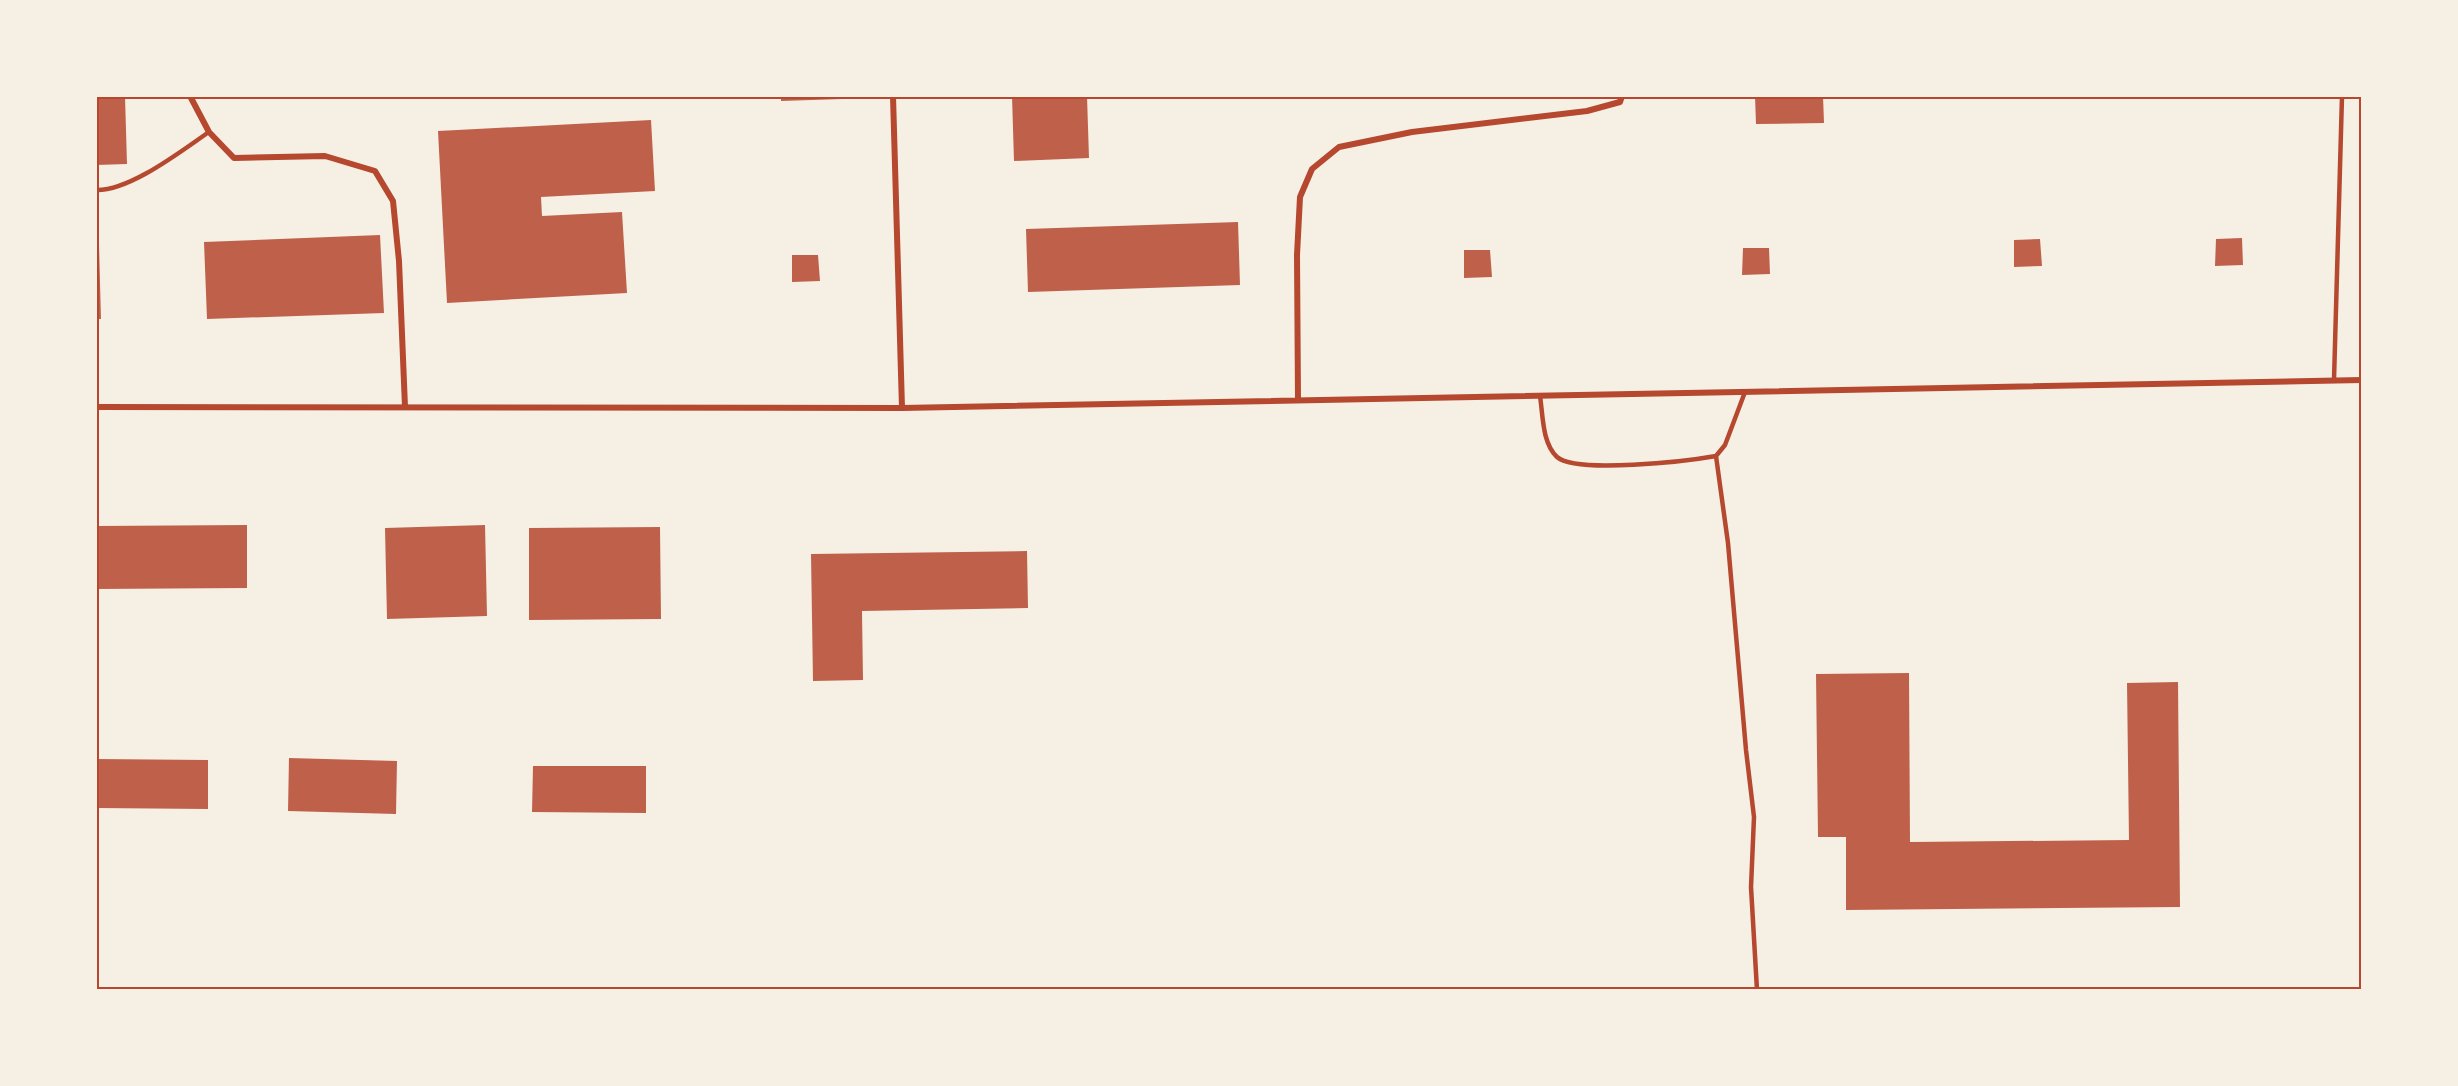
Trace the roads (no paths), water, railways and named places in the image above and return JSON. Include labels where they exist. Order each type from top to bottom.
[{"type":"street","points":[[190,96],[209,132],[234,158],[325,156],[375,171],[393,201],[399,261],[405,407]]},
{"type":"street","points":[[893,96],[902,408]]},
{"type":"street","points":[[1298,400],[1297,255],[1300,197],[1312,169],[1339,147],[1412,132],[1587,111],[1620,102],[1622,96]]},
{"type":"street","points":[[96,407],[902,408],[2362,380]]},
{"type":"lane","points":[[2334,380],[2342,96]]},
{"type":"lane","points":[[96,190],[108,190],[155,168],[209,132]]},
{"type":"lane","points":[[1540,396],[1547,443],[1557,457],[1573,465],[1678,462],[1716,456],[1725,445],[1745,392]]},
{"type":"lane","points":[[1716,456],[1728,543],[1754,817],[1751,887],[1757,990]]}]
